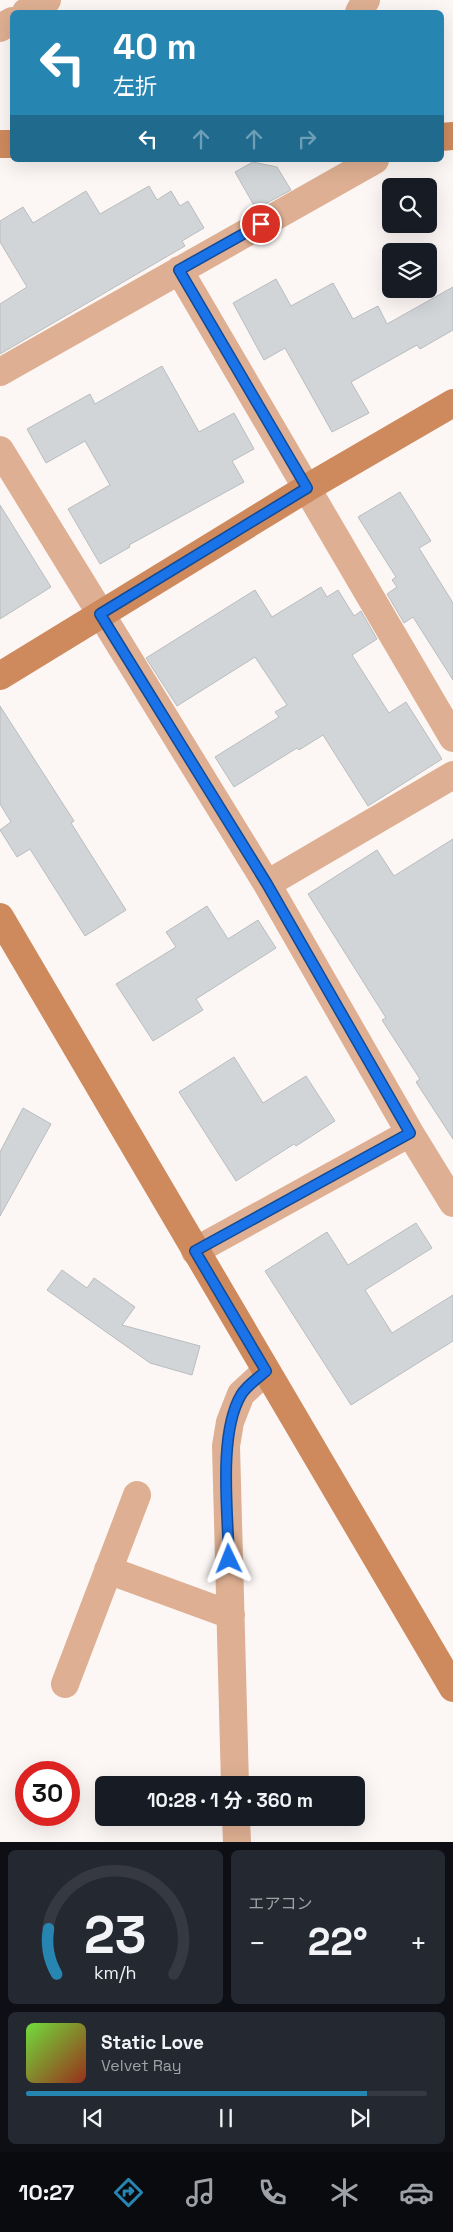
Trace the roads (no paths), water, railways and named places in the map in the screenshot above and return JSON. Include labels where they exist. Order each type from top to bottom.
[{"type":"street","points":[[30,10],[47,0]]},
{"type":"street","points":[[0,372],[371,162]]},
{"type":"street","points":[[179,270],[453,738]]},
{"type":"street","points":[[0,676],[307,488],[453,403]]},
{"type":"street","points":[[0,450],[267,884],[410,1133],[453,1202]]},
{"type":"street","points":[[267,884],[453,775]]},
{"type":"street","points":[[0,917],[453,1688]]},
{"type":"street","points":[[195,1251],[410,1133]]},
{"type":"street","points":[[236,1776],[226,1446],[230,1422],[241,1394],[266,1371]]},
{"type":"street","points":[[65,1684],[138,1495]]},
{"type":"street","points":[[108,1570],[231,1615]]},
{"type":"street","points":[[236,1826],[237,1842]]}]
